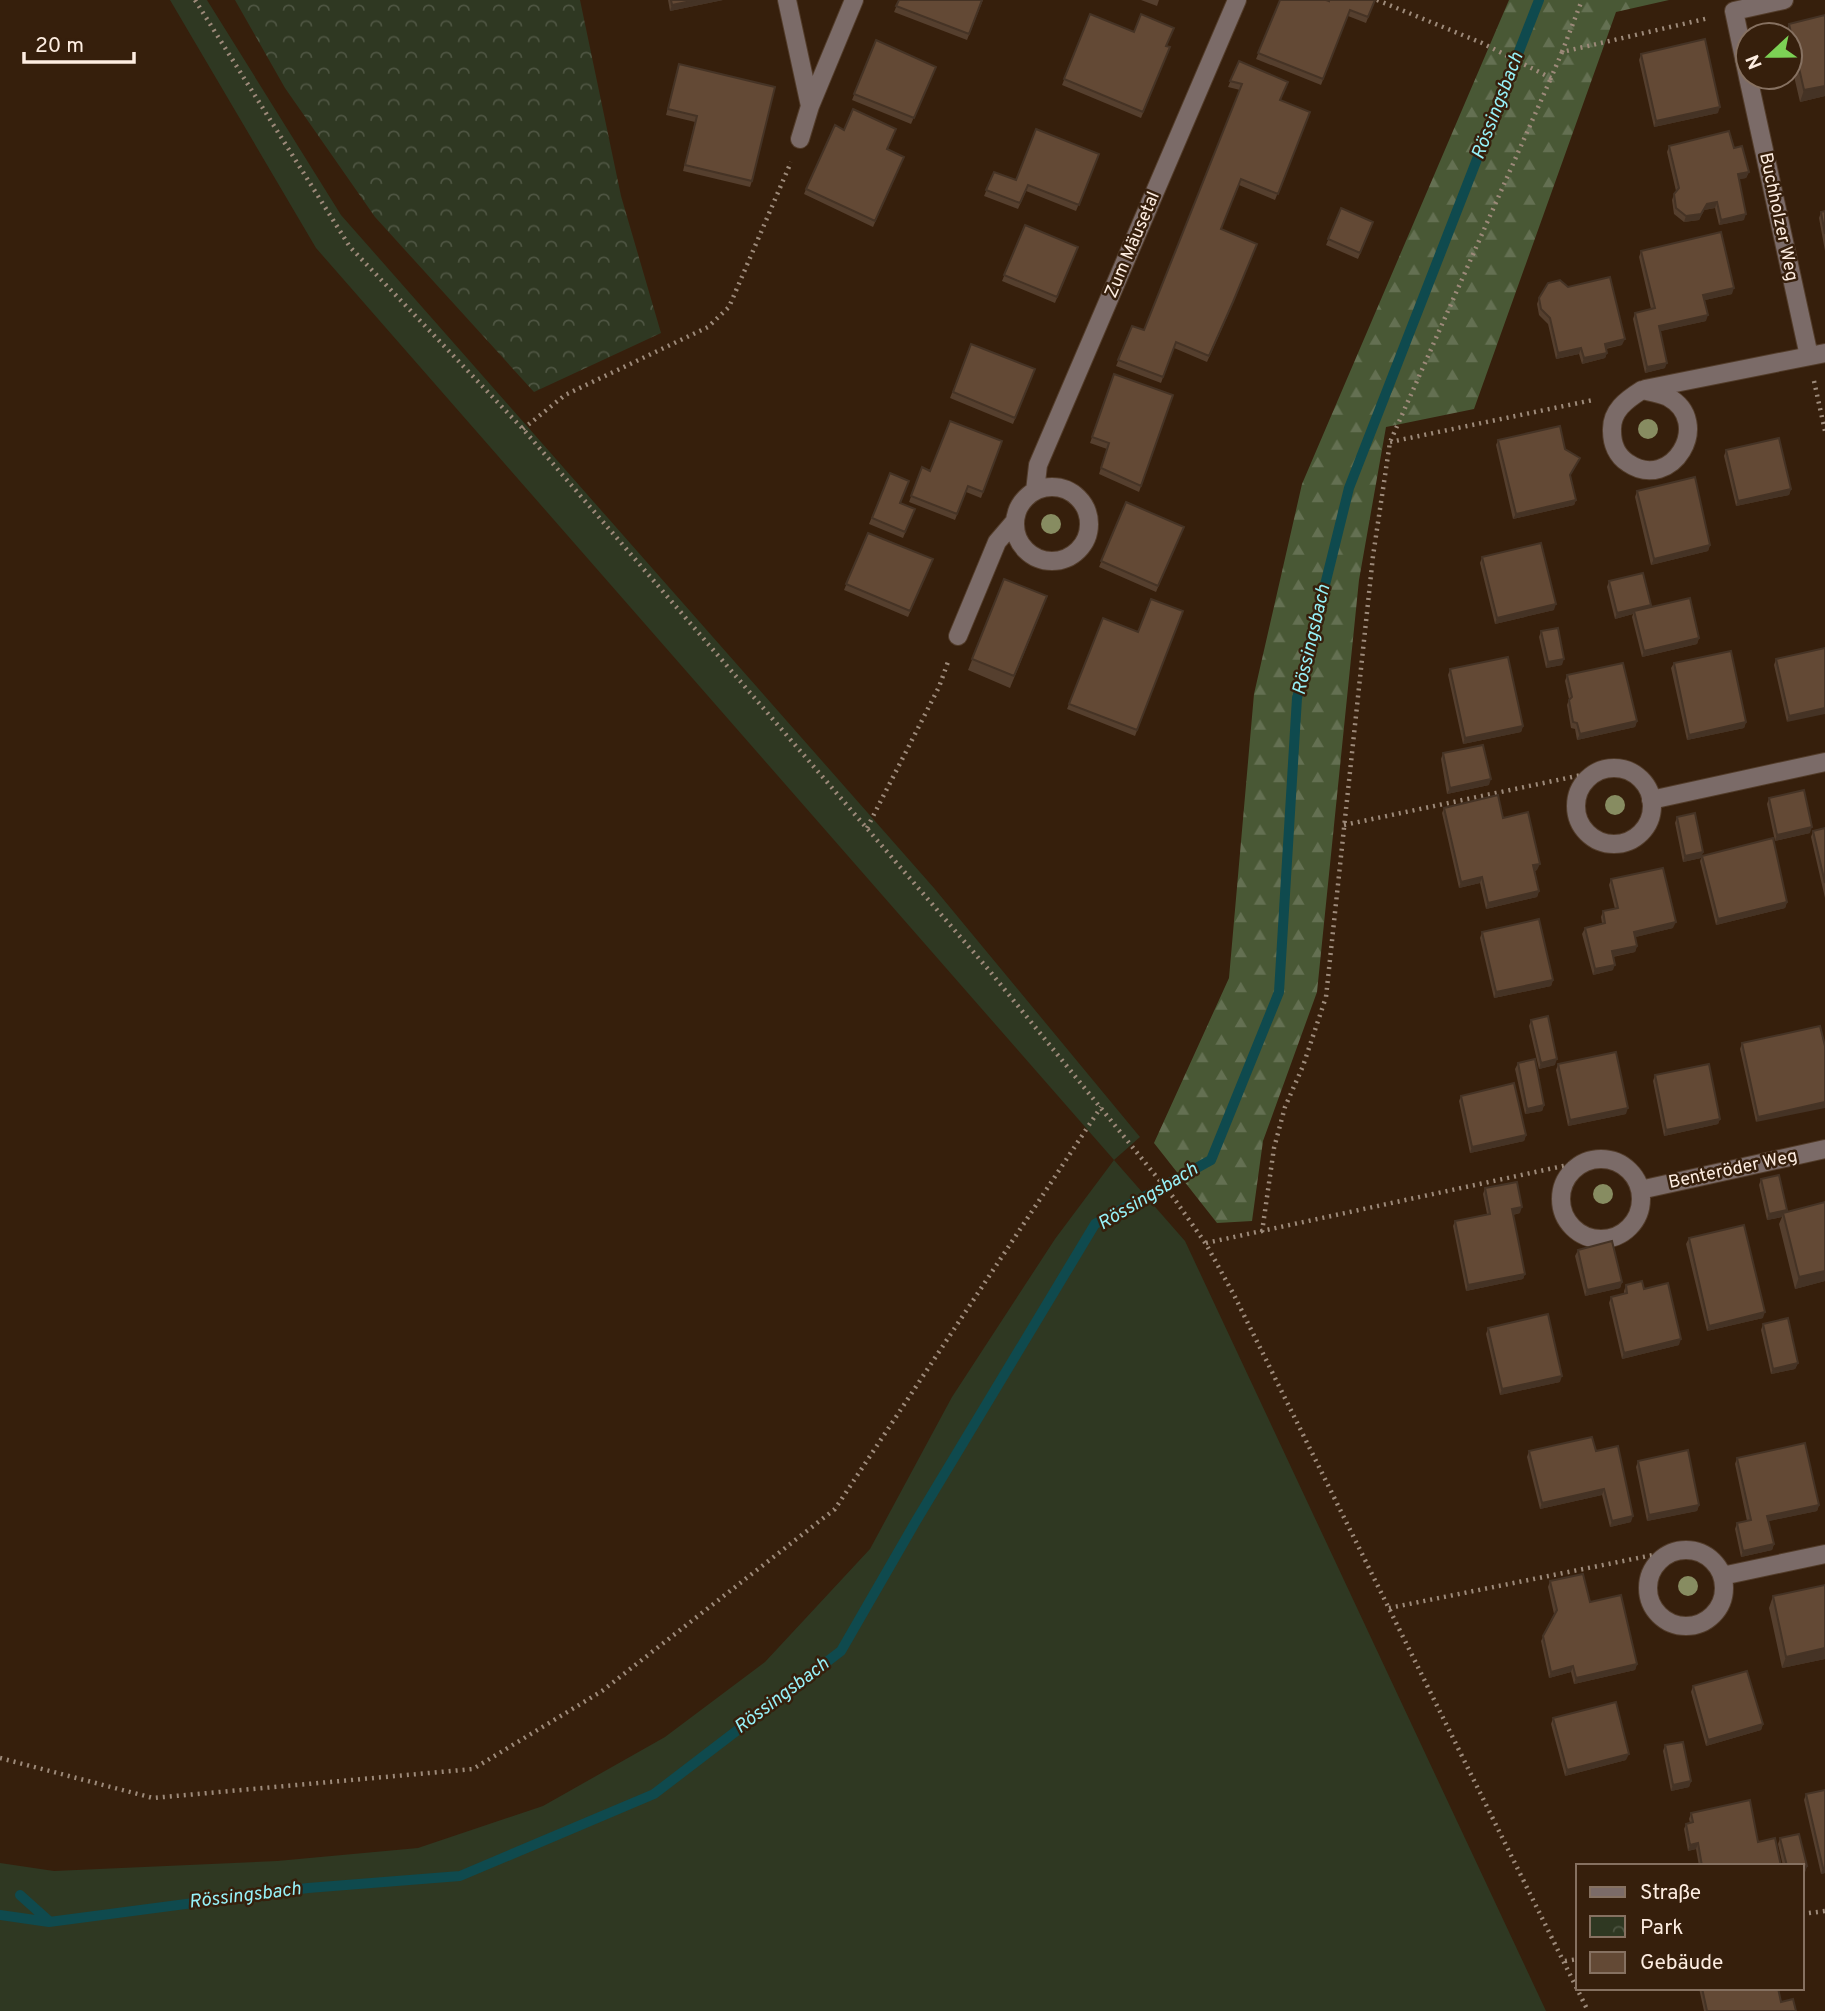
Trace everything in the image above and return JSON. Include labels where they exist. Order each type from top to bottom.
[{"type":"street","points":[[788,0],[810,106]]},
{"type":"street","points":[[800,139],[810,106],[854,0]]},
{"type":"street","name":"Zum Mäusetal","points":[[958,636],[997,542],[1015,521],[1026,499],[1035,491],[1038,465],[1237,0]]},
{"type":"street","points":[[1734,11],[1784,0]]},
{"type":"street","name":"Buchholzer Weg","points":[[1734,11],[1736,21]]},
{"type":"street","name":"Buchholzer Weg","points":[[1751,91],[1817,355]]},
{"type":"street","points":[[1642,390],[1669,398],[1679,406],[1689,431],[1680,455],[1670,464],[1658,469],[1633,467],[1616,450],[1611,426],[1622,404],[1642,390],[1817,355]]},
{"type":"street","points":[[1015,521],[1016,534],[1021,544],[1040,559],[1063,560],[1083,546],[1089,523],[1080,500],[1071,492],[1059,488],[1035,491]]},
{"type":"street","points":[[1651,800],[1825,762]]},
{"type":"street","points":[[1609,769],[1632,773],[1648,789],[1651,800],[1647,825],[1639,835],[1628,842],[1603,843],[1591,837],[1577,816],[1579,790],[1597,772],[1609,769]]},
{"type":"street","name":"Benteröder Weg","points":[[1640,1190],[1825,1149]]},
{"type":"street","points":[[1591,1160],[1616,1162],[1635,1178],[1640,1190],[1641,1203],[1637,1216],[1619,1235],[1606,1239],[1592,1238],[1580,1233],[1563,1213],[1563,1186],[1569,1175],[1591,1160]]},
{"type":"street","points":[[1678,1550],[1701,1552],[1718,1566],[1724,1588],[1722,1601],[1716,1612],[1707,1620],[1684,1626],[1661,1618],[1648,1596],[1647,1584],[1650,1572],[1657,1562],[1678,1550]]},
{"type":"street","points":[[1722,1576],[1825,1554]]},
{"type":"path","points":[[195,0],[350,247],[523,429],[867,828],[988,969],[1159,1178],[1206,1244],[1234,1295],[1389,1608],[1536,1911],[1576,1985]]},
{"type":"path","points":[[1377,0],[1495,50],[1551,78]]},
{"type":"path","points":[[1262,1232],[1274,1148],[1285,1107],[1303,1066],[1326,998],[1373,556],[1390,442],[1551,78],[1582,0]]},
{"type":"path","points":[[1562,52],[1734,11]]},
{"type":"path","points":[[523,429],[565,395],[708,327],[729,307],[800,139]]},
{"type":"path","points":[[1817,355],[1825,431]]},
{"type":"path","points":[[1390,442],[1594,400]]},
{"type":"path","points":[[867,828],[939,687],[958,636]]},
{"type":"path","points":[[1344,825],[1609,769]]},
{"type":"path","points":[[0,1758],[153,1798],[473,1769],[602,1691],[835,1509],[1101,1107]]},
{"type":"path","points":[[1206,1244],[1591,1160]]},
{"type":"path","points":[[1389,1608],[1678,1550]]},
{"type":"path","points":[[1804,1914],[1825,1911]]},
{"type":"path","points":[[1565,1961],[1576,1959]]},
{"type":"path","points":[[1578,1990],[1588,2011]]},
{"type":"green space","points":[[170,0],[207,0],[341,215],[934,888],[1140,1137],[1114,1160],[316,248]]},
{"type":"green space","points":[[235,0],[580,0],[621,196],[661,333],[534,392],[375,217],[285,88]]},
{"type":"green space","points":[[1509,0],[1669,0],[1616,12],[1474,409],[1386,427],[1359,580],[1317,992],[1263,1141],[1252,1221],[1217,1223],[1154,1143],[1229,978],[1254,694],[1302,484]]},
{"type":"green space","points":[[1114,1160],[1185,1241],[1546,2011],[0,2011],[0,1863],[54,1871],[277,1861],[418,1848],[543,1806],[665,1737],[765,1662],[870,1549],[952,1397],[1055,1239]]},
{"type":"building","points":[[671,0],[696,0],[672,5]]},
{"type":"building","points":[[899,0],[982,0],[969,34],[896,6]]},
{"type":"building","points":[[1280,0],[1375,0],[1368,17],[1350,10],[1323,79],[1258,53]]},
{"type":"building","points":[[1090,14],[1134,32],[1141,14],[1174,28],[1166,46],[1170,47],[1143,112],[1064,79]]},
{"type":"building","points":[[1825,15],[1825,86],[1804,90],[1804,21],[1801,21]]},
{"type":"building","points":[[1705,39],[1720,107],[1656,121],[1641,54]]},
{"type":"building","points":[[876,40],[936,67],[914,118],[854,94]]},
{"type":"building","points":[[1239,61],[1288,82],[1280,100],[1310,112],[1278,194],[1241,179],[1221,229],[1257,244],[1209,356],[1176,342],[1163,377],[1118,360],[1132,326],[1144,330],[1242,84],[1230,81]]},
{"type":"building","points":[[679,64],[775,87],[752,181],[685,165],[697,116],[668,109]]},
{"type":"building","points":[[853,109],[896,129],[887,149],[904,157],[875,221],[806,189],[835,125],[844,130]]},
{"type":"building","points":[[1036,129],[1099,154],[1079,205],[1028,185],[1020,203],[986,190],[994,172],[1016,180]]},
{"type":"building","points":[[1729,131],[1734,148],[1742,146],[1749,172],[1738,174],[1746,214],[1721,220],[1717,202],[1707,204],[1701,214],[1686,216],[1676,208],[1674,194],[1679,188],[1669,146]]},
{"type":"building","points":[[1341,208],[1373,222],[1360,253],[1328,239]]},
{"type":"building","points":[[1825,211],[1825,234],[1821,212]]},
{"type":"building","points":[[1025,225],[1078,247],[1057,297],[1004,275]]},
{"type":"building","points":[[1721,232],[1734,288],[1703,295],[1708,315],[1659,326],[1667,363],[1647,367],[1635,313],[1655,308],[1641,251]]},
{"type":"building","points":[[1610,277],[1625,339],[1605,344],[1607,353],[1584,358],[1581,348],[1558,353],[1550,318],[1541,309],[1539,298],[1548,283],[1560,280],[1568,287]]},
{"type":"building","points":[[971,344],[1035,369],[1015,418],[953,392]]},
{"type":"building","points":[[1114,374],[1173,395],[1141,486],[1101,468],[1109,443],[1092,437]]},
{"type":"building","points":[[950,421],[1002,441],[983,492],[968,486],[957,514],[911,496],[922,467],[930,471]]},
{"type":"building","points":[[1560,426],[1565,449],[1580,458],[1570,475],[1576,500],[1516,514],[1498,440]]},
{"type":"building","points":[[1779,438],[1791,489],[1738,501],[1726,450]]},
{"type":"building","points":[[890,473],[909,481],[900,503],[915,509],[905,532],[872,518]]},
{"type":"building","points":[[1695,477],[1710,545],[1654,559],[1637,491]]},
{"type":"building","points":[[1126,502],[1184,527],[1158,586],[1101,561]]},
{"type":"building","points":[[868,533],[933,559],[910,611],[846,584]]},
{"type":"building","points":[[1541,543],[1556,604],[1497,618],[1482,557]]},
{"type":"building","points":[[1643,573],[1651,605],[1617,613],[1609,581]]},
{"type":"building","points":[[1004,579],[1047,596],[1014,676],[972,659]]},
{"type":"building","points":[[1690,598],[1699,638],[1644,651],[1634,611]]},
{"type":"building","points":[[1151,599],[1183,611],[1137,730],[1069,704],[1103,618],[1138,632]]},
{"type":"building","points":[[1558,628],[1564,659],[1548,662],[1541,631]]},
{"type":"building","points":[[1825,648],[1825,708],[1789,716],[1776,659]]},
{"type":"building","points":[[1731,651],[1746,722],[1689,735],[1674,663]]},
{"type":"building","points":[[1508,657],[1523,726],[1465,738],[1450,669]]},
{"type":"building","points":[[1623,663],[1637,721],[1580,734],[1577,723],[1573,722],[1569,700],[1572,697],[1567,675]]},
{"type":"building","points":[[1483,745],[1491,779],[1450,788],[1443,753]]},
{"type":"building","points":[[1804,790],[1812,827],[1777,835],[1769,798]]},
{"type":"building","points":[[1498,795],[1503,818],[1528,812],[1540,864],[1533,865],[1539,891],[1488,903],[1482,877],[1461,882],[1444,808]]},
{"type":"building","points":[[1695,813],[1703,852],[1685,856],[1677,817]]},
{"type":"building","points":[[1825,828],[1825,883],[1813,831]]},
{"type":"building","points":[[1773,838],[1787,902],[1718,919],[1702,856]]},
{"type":"building","points":[[1663,868],[1676,922],[1634,932],[1637,946],[1612,951],[1615,965],[1595,969],[1585,928],[1605,923],[1603,911],[1618,908],[1611,879]]},
{"type":"building","points":[[1539,919],[1553,980],[1496,992],[1482,932]]},
{"type":"building","points":[[1548,1016],[1557,1059],[1541,1063],[1531,1020]]},
{"type":"building","points":[[1820,1026],[1825,1046],[1825,1102],[1758,1117],[1742,1043]]},
{"type":"building","points":[[1616,1052],[1628,1108],[1570,1120],[1558,1064]]},
{"type":"building","points":[[1535,1059],[1544,1105],[1527,1109],[1518,1063]]},
{"type":"building","points":[[1709,1064],[1720,1119],[1666,1130],[1655,1075]]},
{"type":"building","points":[[1514,1083],[1526,1135],[1472,1147],[1461,1096]]},
{"type":"building","points":[[1779,1175],[1787,1210],[1769,1214],[1761,1179]]},
{"type":"building","points":[[1517,1182],[1522,1207],[1512,1209],[1525,1274],[1468,1285],[1455,1221],[1490,1214],[1485,1188]]},
{"type":"building","points":[[1825,1202],[1825,1271],[1799,1277],[1783,1213]]},
{"type":"building","points":[[1744,1225],[1765,1312],[1709,1326],[1689,1238]]},
{"type":"building","points":[[1612,1241],[1622,1282],[1587,1290],[1578,1250]]},
{"type":"building","points":[[1642,1281],[1644,1289],[1668,1283],[1681,1339],[1624,1353],[1611,1297],[1627,1293],[1626,1285]]},
{"type":"building","points":[[1548,1314],[1562,1376],[1502,1389],[1488,1328]]},
{"type":"building","points":[[1788,1318],[1798,1363],[1773,1369],[1763,1324]]},
{"type":"building","points":[[1592,1437],[1596,1451],[1618,1446],[1633,1516],[1612,1521],[1604,1489],[1542,1503],[1529,1451]]},
{"type":"building","points":[[1805,1443],[1819,1505],[1767,1516],[1774,1544],[1743,1551],[1737,1523],[1751,1520],[1737,1458]]},
{"type":"building","points":[[1688,1450],[1699,1505],[1649,1515],[1638,1461]]},
{"type":"building","points":[[1583,1574],[1590,1602],[1621,1595],[1637,1664],[1576,1678],[1573,1666],[1551,1672],[1543,1636],[1557,1610],[1550,1581]]},
{"type":"building","points":[[1825,1585],[1825,1648],[1786,1657],[1773,1596]]},
{"type":"building","points":[[1747,1671],[1763,1724],[1708,1740],[1693,1686]]},
{"type":"building","points":[[1616,1702],[1629,1754],[1567,1770],[1553,1718]]},
{"type":"building","points":[[1683,1742],[1691,1781],[1673,1785],[1665,1745]]},
{"type":"building","points":[[1825,1790],[1825,1868],[1823,1868],[1806,1794]]},
{"type":"building","points":[[1750,1800],[1758,1842],[1775,1838],[1781,1864],[1702,1864],[1698,1843],[1690,1845],[1686,1824],[1693,1822],[1691,1813]]},
{"type":"building","points":[[1799,1834],[1807,1866],[1786,1864],[1780,1838]]},
{"type":"building","points":[[1702,1990],[1778,1990],[1781,2002],[1793,1999],[1796,2011],[1707,2011]]},
{"type":"waterway","name":"Rössingsbach","points":[[0,1915],[49,1922],[308,1888],[460,1876],[654,1794],[841,1651],[1095,1224],[1211,1160],[1279,992],[1297,698],[1349,488],[1539,0]]},
{"type":"waterway","name":"Rössingsbach","points":[[20,1895],[49,1921]]}]
